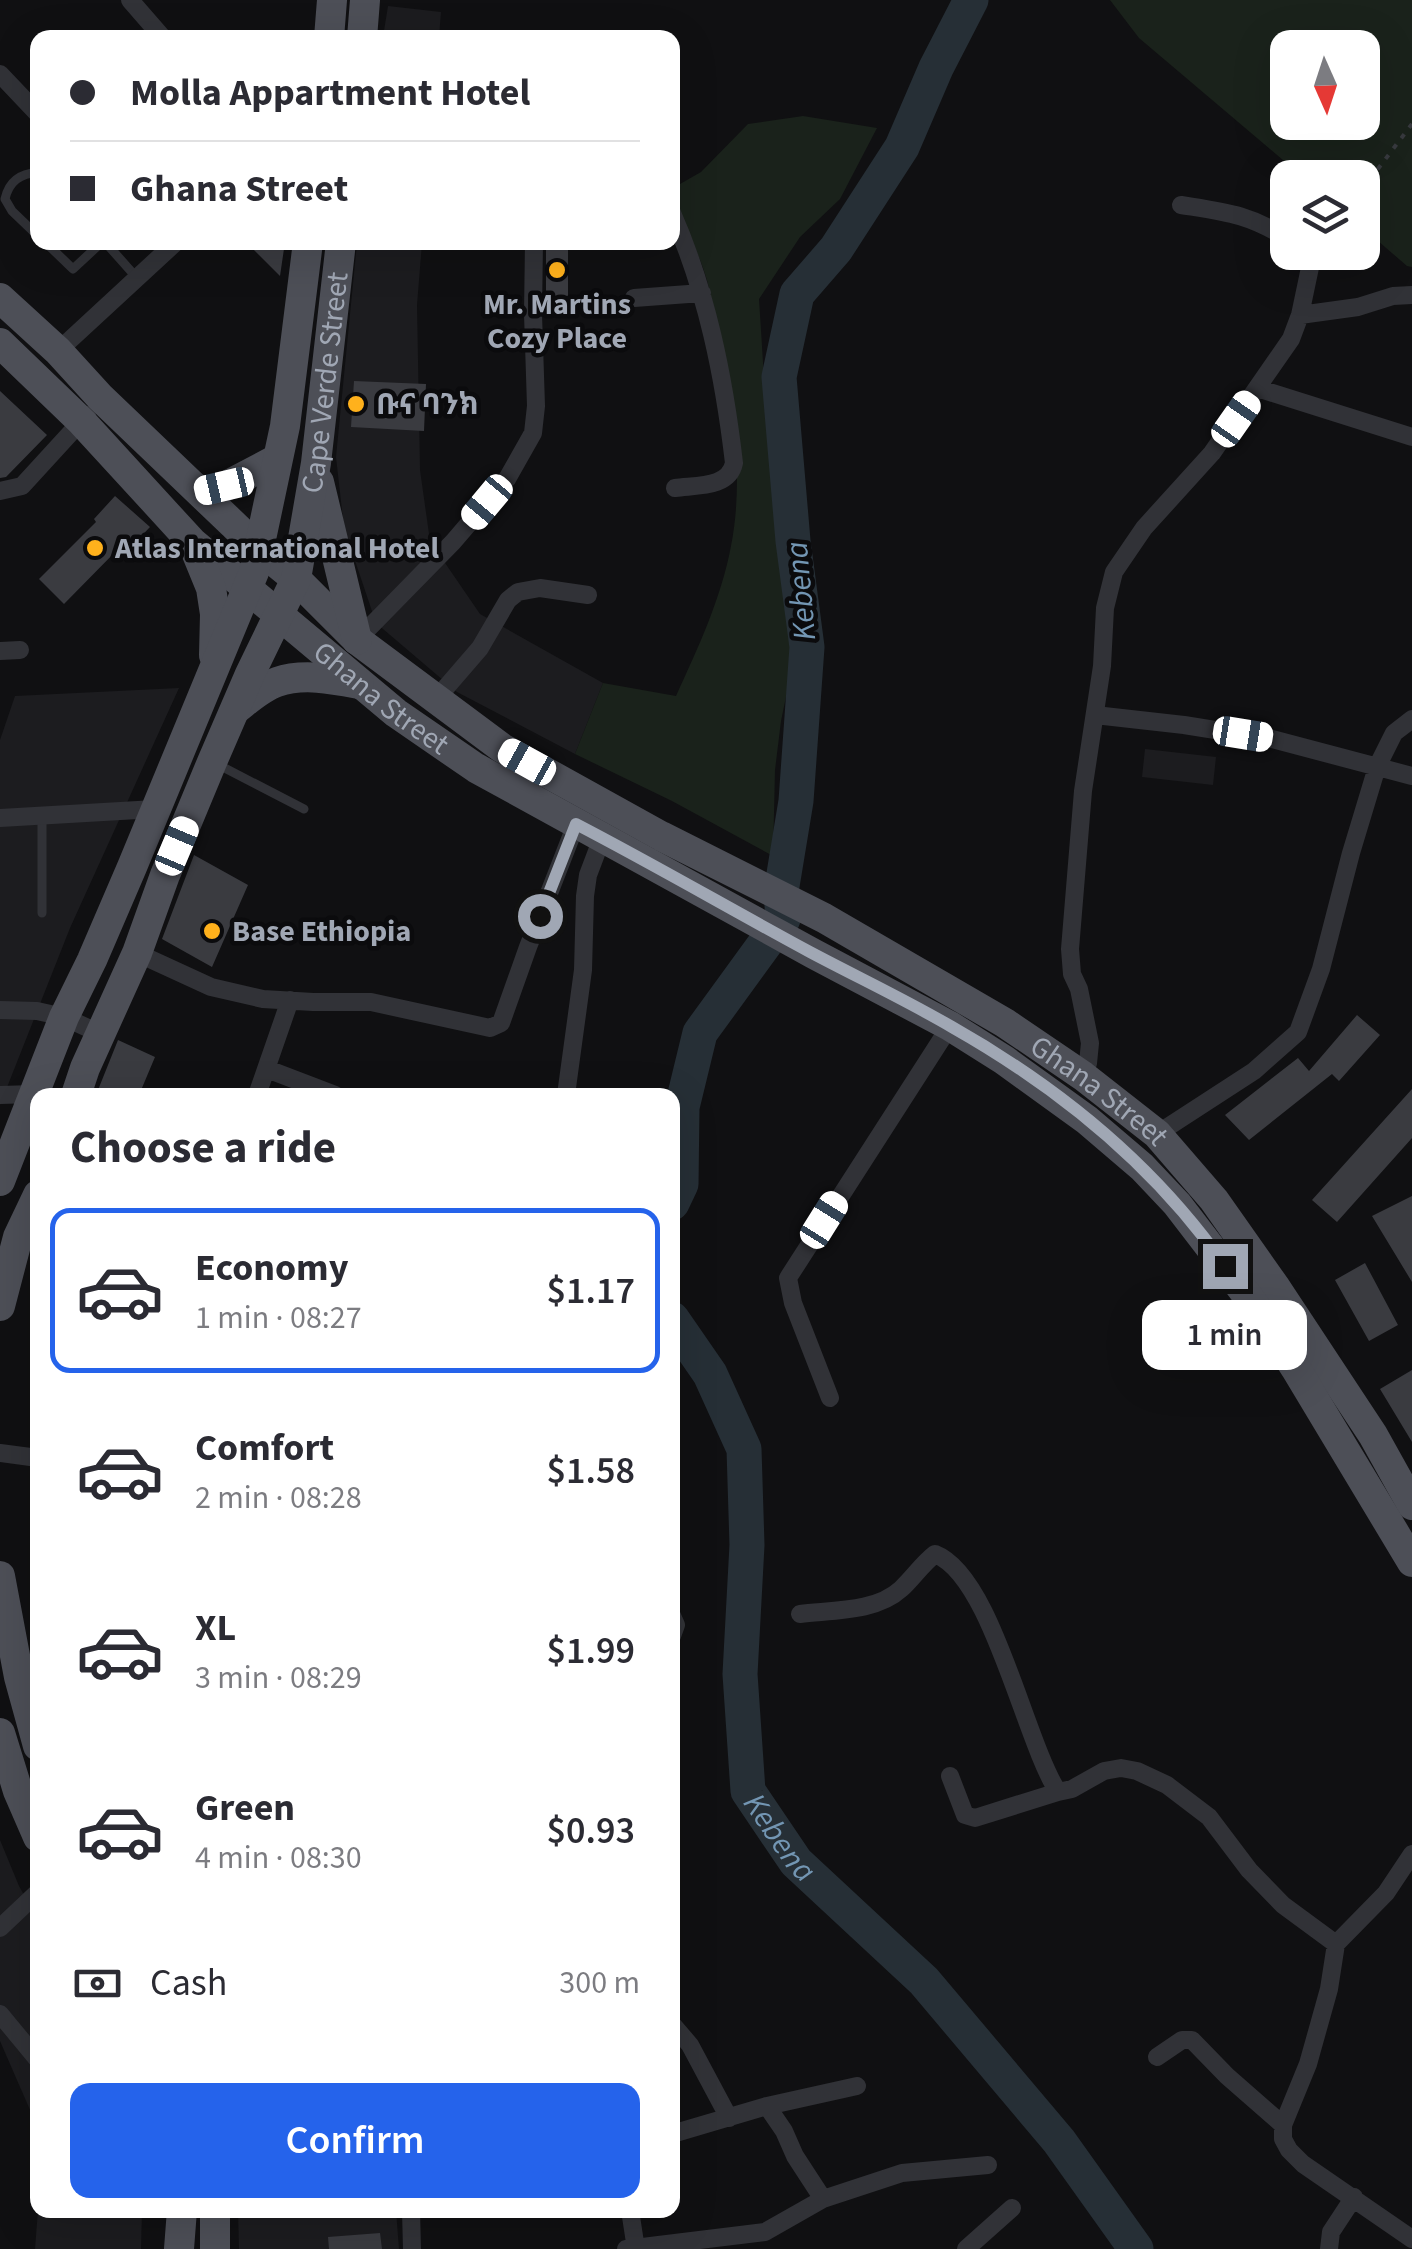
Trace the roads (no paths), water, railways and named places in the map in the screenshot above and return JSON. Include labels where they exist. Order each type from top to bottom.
[{"type":"main road","points":[[330,30],[332,0]]},
{"type":"main road","points":[[363,30],[365,0]]},
{"type":"main road","name":"Cape Verde Street","points":[[36,1088],[248,588],[260,549],[288,410],[307,250]]},
{"type":"main road","name":"Cape Verde Street","points":[[78,1088],[137,953],[212,762],[296,579],[316,463],[340,250]]},
{"type":"main road","points":[[0,298],[58,351],[91,410],[192,542],[211,588],[215,614],[214,671]]},
{"type":"main road","points":[[0,343],[91,410]]},
{"type":"main road","name":"Ghana Street","points":[[91,410],[200,492],[357,640],[502,748],[824,918],[950,1026],[1088,1120],[1142,1167],[1212,1247],[1253,1304],[1412,1562]]},
{"type":"main road","points":[[200,492],[236,482],[276,459]]},
{"type":"main road","points":[[316,463],[357,640]]},
{"type":"main road","name":"Ghana Street","points":[[192,542],[396,713],[476,768],[814,954],[886,973],[1005,1023],[1158,1134],[1214,1200],[1295,1316],[1373,1435],[1412,1504]]},
{"type":"main road","points":[[236,708],[279,681],[326,678],[360,684]]},
{"type":"main road","name":"Cape Verde Street","points":[[0,1181],[30,1104]]},
{"type":"main road","points":[[0,1306],[9,1236],[30,1206]]},
{"type":"main road","points":[[1345,1453],[1373,1435]]},
{"type":"main road","points":[[0,1576],[4,1625],[30,1717]]},
{"type":"main road","points":[[0,1733],[30,1819]]},
{"type":"main road","points":[[179,2249],[181,2218]]},
{"type":"main road","points":[[215,2218],[215,2249]]},
{"type":"street","points":[[130,0],[156,30]]},
{"type":"street","points":[[0,74],[30,106]]},
{"type":"street","points":[[1181,205],[1237,214],[1270,228]]},
{"type":"street","points":[[675,488],[723,481],[733,471],[734,463],[725,388],[702,293],[680,230]]},
{"type":"street","points":[[58,351],[163,250]]},
{"type":"street","points":[[357,640],[507,479],[533,432],[534,250]]},
{"type":"street","points":[[1083,1076],[1090,1044],[1072,974],[1070,949],[1083,791],[1102,666],[1105,608],[1114,572],[1144,528],[1212,454],[1291,339],[1309,270]]},
{"type":"street","points":[[634,298],[702,293]]},
{"type":"street","points":[[1300,315],[1358,307],[1393,296],[1412,296]]},
{"type":"street","points":[[1257,388],[1412,436]]},
{"type":"street","points":[[0,491],[22,486],[91,410]]},
{"type":"street","points":[[436,700],[480,648],[508,600],[518,592],[540,588],[588,594]]},
{"type":"street","points":[[0,651],[20,650]]},
{"type":"street","points":[[1095,715],[1272,738],[1412,776]]},
{"type":"street","points":[[1158,1134],[1254,1071],[1298,1032],[1322,969],[1377,767],[1394,734],[1412,719]]},
{"type":"street","points":[[0,818],[155,809]]},
{"type":"street","points":[[137,953],[212,988],[263,999],[371,1002],[490,1028],[501,1023],[528,947],[589,831]]},
{"type":"street","points":[[567,1088],[583,970],[589,831]]},
{"type":"street","points":[[259,1088],[290,1000]]},
{"type":"street","points":[[0,1010],[64,1017],[101,1034]]},
{"type":"street","points":[[830,1398],[788,1278],[950,1026]]},
{"type":"street","points":[[268,1069],[317,1088]]},
{"type":"street","points":[[0,1095],[30,1094]]},
{"type":"street","points":[[0,1453],[30,1457]]},
{"type":"street","points":[[800,1614],[882,1603],[935,1554],[943,1557],[968,1585],[984,1614],[1013,1678],[1046,1774],[1058,1792]]},
{"type":"street","points":[[950,1776],[965,1815],[975,1818],[1072,1789],[1104,1771],[1137,1771],[1167,1785],[1209,1817],[1249,1870],[1283,1905],[1336,1944]]},
{"type":"street","points":[[1412,1854],[1386,1893],[1336,1944],[1329,1989],[1308,2064],[1283,2124],[1283,2140],[1304,2164],[1412,2239]]},
{"type":"street","points":[[0,1928],[30,1900]]},
{"type":"street","points":[[0,2014],[30,2050]]},
{"type":"street","points":[[680,2033],[690,2044],[729,2118]]},
{"type":"street","points":[[1157,2057],[1182,2040],[1192,2040],[1283,2124]]},
{"type":"street","points":[[680,2132],[812,2094],[857,2086]]},
{"type":"street","points":[[767,2106],[823,2200]]},
{"type":"street","points":[[631,2218],[633,2248],[766,2232],[823,2200],[902,2173],[988,2165]]},
{"type":"street","points":[[1329,2249],[1330,2232],[1354,2197]]},
{"type":"street","points":[[966,2249],[1012,2208]]},
{"type":"street","points":[[411,2218],[412,2249]]},
{"type":"lane","points":[[30,173],[23,173],[7,188],[4,199],[30,228]]},
{"type":"lane","points":[[53,250],[73,269],[94,250]]},
{"type":"lane","points":[[111,250],[138,278]]},
{"type":"lane","points":[[212,762],[304,809]]},
{"type":"lane","points":[[42,815],[42,913]]},
{"type":"waterway","name":"Kebena","points":[[680,1186],[682,1107],[700,1033],[783,919],[781,892],[796,801],[807,647],[779,377],[797,294],[836,249],[902,147],[971,0]]},
{"type":"waterway","name":"Kebena","points":[[680,1331],[710,1374],[744,1449],[747,1545],[740,1674],[748,1791],[796,1862],[924,1981],[1059,2141],[1136,2249]]},
{"type":"place","name":"Mr. Martins Cozy Place","points":[[557,270]]},
{"type":"place","name":"ቡና ባንክ","points":[[356,404]]},
{"type":"place","name":"Atlas International Hotel","points":[[95,548]]},
{"type":"place","name":"Base Ethiopia","points":[[212,931]]}]
